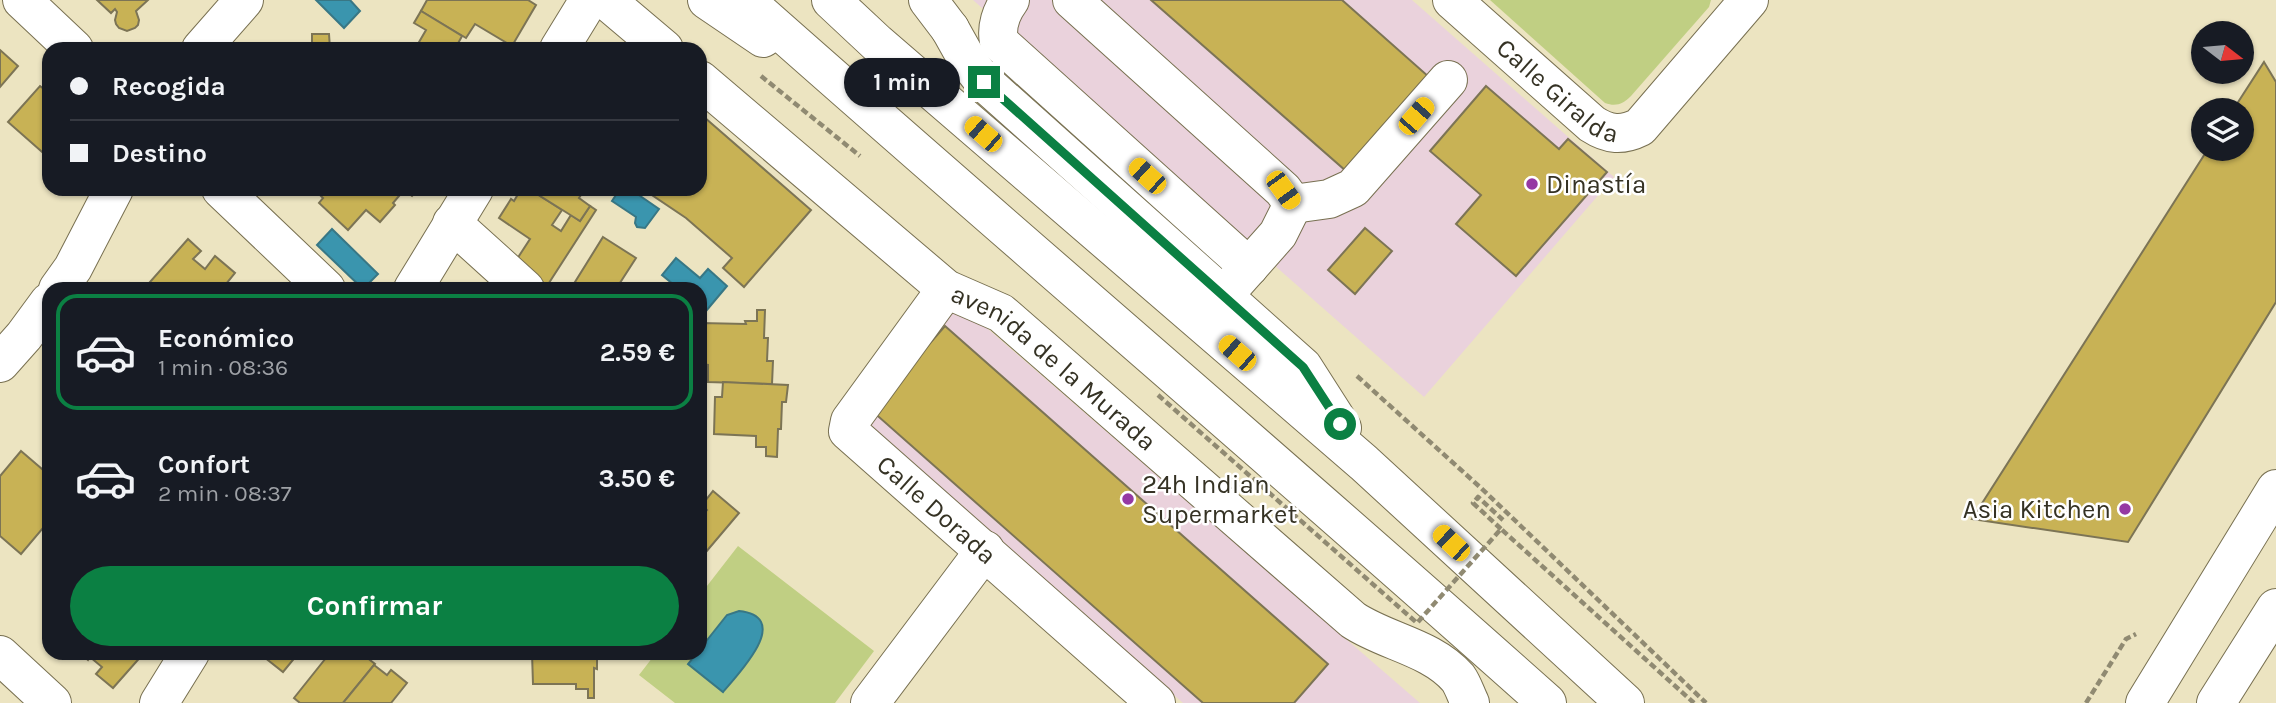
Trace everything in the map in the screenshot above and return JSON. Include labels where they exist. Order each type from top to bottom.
[{"type":"main road","points":[[22,0],[67,42]]},
{"type":"main road","points":[[207,42],[244,0]]},
{"type":"main road","points":[[563,42],[589,0]]},
{"type":"main road","points":[[606,0],[656,42]]},
{"type":"main road","points":[[707,0],[851,95]]},
{"type":"main road","points":[[745,0],[1547,703]]},
{"type":"main road","points":[[831,0],[877,43],[1364,463],[1625,703]]},
{"type":"main road","points":[[1010,0],[1003,9],[997,33],[999,42],[1249,267]]},
{"type":"main road","points":[[1072,0],[1283,190],[1293,204]]},
{"type":"main road","name":"Calle Giralda","points":[[1452,0],[1592,124],[1603,131],[1616,134],[1628,133],[1640,127],[1749,0]]},
{"type":"main road","points":[[943,10],[969,63],[984,82],[1303,367],[1364,463]]},
{"type":"main road","points":[[1293,204],[1329,199],[1353,188],[1448,80]]},
{"type":"main road","name":"avenida de la Murada","points":[[707,86],[946,289],[1001,313],[1353,620],[1369,631],[1430,656],[1446,667],[1459,680],[1469,703]]},
{"type":"main road","points":[[63,282],[110,196]]},
{"type":"main road","points":[[228,196],[319,282]]},
{"type":"main road","points":[[417,282],[469,196]]},
{"type":"main road","points":[[1223,296],[1278,234],[1293,204]]},
{"type":"main road","points":[[452,223],[518,282]]},
{"type":"main road","name":"Calle Dorada","points":[[946,289],[850,421],[848,431],[1156,703]]},
{"type":"main road","points":[[0,363],[42,312]]},
{"type":"main road","points":[[2145,703],[2276,489]]},
{"type":"main road","points":[[870,703],[985,550]]},
{"type":"main road","points":[[2221,698],[2276,607]]},
{"type":"main road","points":[[0,655],[52,703]]},
{"type":"main road","points":[[159,703],[186,660]]},
{"type":"path","points":[[1158,395],[1417,623],[1501,528]]},
{"type":"path","points":[[1503,520],[1478,497],[1473,503],[1694,703]]},
{"type":"path","points":[[2086,703],[2126,639],[2136,634]]},
{"type":"shaded area","points":[[973,0],[1412,0],[1614,177],[1424,397]]},
{"type":"shaded area","points":[[958,303],[1420,703],[1183,703],[857,417]]},
{"type":"green space","points":[[1490,0],[1711,0],[1709,7],[1631,96],[1622,103],[1613,105],[1605,103]]},
{"type":"green space","points":[[738,546],[874,651],[835,703],[675,703],[639,675],[651,660],[707,660],[707,586]]},
{"type":"water","points":[[316,0],[350,0],[360,11],[344,28]]},
{"type":"water","points":[[615,196],[640,196],[659,209],[645,228],[637,227],[636,217],[612,201]]},
{"type":"water","points":[[332,229],[378,274],[370,282],[356,282],[317,245]]},
{"type":"water","points":[[676,258],[700,278],[708,269],[727,286],[707,310],[707,282],[670,282],[662,275]]},
{"type":"water","points":[[739,611],[755,615],[762,624],[762,635],[749,660],[723,692],[688,664],[691,660],[707,660],[707,640],[727,615]]},
{"type":"building","points":[[97,0],[148,0],[136,11],[138,25],[127,31],[116,24],[115,9],[111,13]]},
{"type":"building","points":[[427,0],[528,0],[536,5],[514,42],[505,42],[475,24],[466,38],[421,11]]},
{"type":"building","points":[[1151,0],[1342,0],[1429,77],[1346,171]]},
{"type":"building","points":[[421,11],[462,36],[459,42],[419,42],[426,30],[414,23]]},
{"type":"building","points":[[312,34],[329,34],[330,42],[312,42]]},
{"type":"building","points":[[0,50],[18,66],[0,87]]},
{"type":"building","points":[[2264,62],[2276,82],[2276,302],[2128,542],[1972,519],[2200,161],[2254,161],[2254,98],[2241,98],[2250,84],[2254,84],[2254,77]]},
{"type":"building","points":[[40,86],[42,88],[42,152],[8,122]]},
{"type":"building","name":"Dinastía","points":[[1486,86],[1559,149],[1568,139],[1607,172],[1516,276],[1456,224],[1481,195],[1430,151]]},
{"type":"building","points":[[707,120],[811,210],[744,287],[723,268],[732,258],[686,218],[653,196],[707,196]]},
{"type":"building","points":[[321,196],[399,196],[393,203],[395,205],[380,222],[366,210],[348,230],[319,203],[323,198]]},
{"type":"building","points":[[517,196],[540,196],[562,210],[552,225],[561,231],[571,215],[580,221],[590,206],[596,210],[550,282],[543,282],[517,259],[530,239],[499,218],[511,199],[514,201]]},
{"type":"building","points":[[540,196],[580,196],[579,198],[590,206],[580,221]]},
{"type":"building","points":[[1365,228],[1392,251],[1355,294],[1328,270]]},
{"type":"building","points":[[603,237],[636,258],[621,282],[575,282]]},
{"type":"building","points":[[188,239],[201,251],[193,259],[205,269],[215,256],[235,273],[228,282],[150,282]]},
{"type":"building","points":[[757,310],[765,310],[764,338],[768,338],[767,361],[773,361],[772,384],[708,382],[707,323],[746,324],[745,321],[757,321]]},
{"type":"building","points":[[945,326],[1328,664],[1294,703],[1203,703],[871,410]]},
{"type":"building","points":[[723,382],[788,385],[786,402],[782,402],[777,457],[766,456],[766,447],[756,447],[756,436],[714,434],[715,397],[722,397]]},
{"type":"building","points":[[21,451],[42,469],[42,529],[21,554],[0,536],[0,476]]},
{"type":"building","points":[[713,491],[739,513],[707,551],[707,510],[707,499]]},
{"type":"building","points":[[94,660],[138,660],[113,688],[96,674],[102,667]]},
{"type":"building","points":[[268,660],[293,660],[283,672]]},
{"type":"building","points":[[324,660],[370,660],[375,664],[343,703],[300,703],[294,698]]},
{"type":"building","points":[[532,660],[597,660],[597,669],[594,668],[594,698],[588,698],[588,689],[576,689],[576,684],[533,684]]},
{"type":"building","points":[[374,665],[387,675],[391,670],[407,683],[391,703],[343,703]]},
{"type":"place","name":"Dinastía","points":[[1532,184]]},
{"type":"place","name":"24h Indian Supermarket","points":[[1128,499]]},
{"type":"place","name":"Asia Kitchen","points":[[2125,509]]},
{"type":"route","points":[[984,82],[1303,367],[1340,424]]}]
